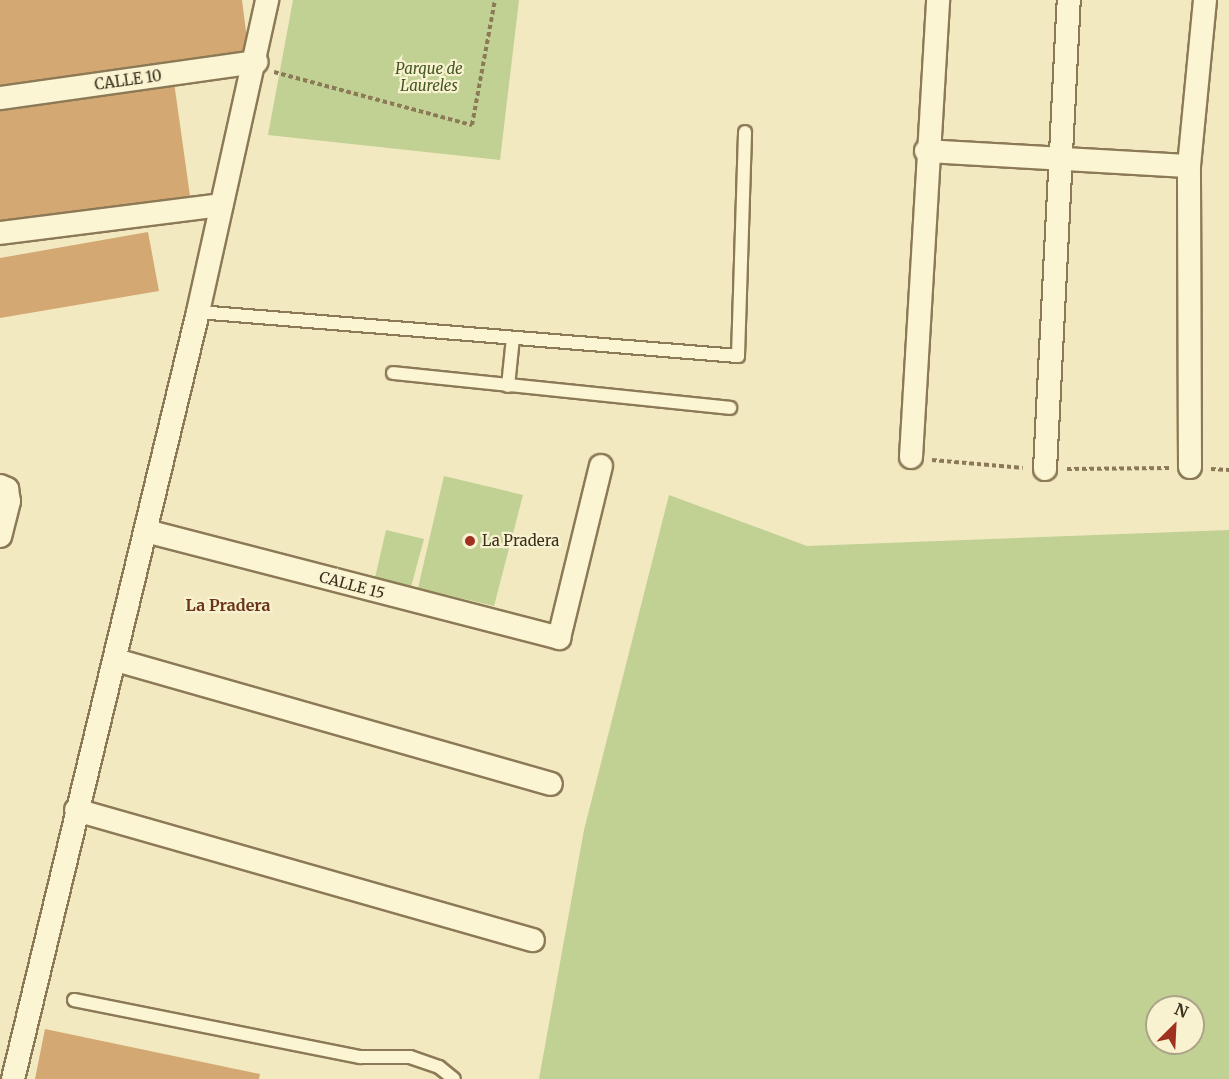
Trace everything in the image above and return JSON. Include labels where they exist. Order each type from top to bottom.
[{"type":"street","points":[[13,1079],[76,810],[116,660],[198,312],[256,62],[267,0]]},
{"type":"street","points":[[910,457],[926,151],[938,0]]},
{"type":"street","points":[[1045,469],[1069,0]]},
{"type":"street","points":[[1190,467],[1190,166],[1205,0]]},
{"type":"street","name":"CALLE 10","points":[[0,98],[256,62]]},
{"type":"street","points":[[926,151],[1190,166]]},
{"type":"street","points":[[0,233],[221,205]]},
{"type":"street","name":"CALLE 15","points":[[146,531],[559,638],[601,466]]},
{"type":"street","points":[[0,486],[7,489],[9,501],[0,536]]},
{"type":"street","points":[[116,660],[551,784]]},
{"type":"street","points":[[76,810],[533,940]]},
{"type":"lane","points":[[198,312],[738,356],[744,132]]},
{"type":"lane","points":[[508,386],[513,338]]},
{"type":"lane","points":[[393,373],[730,408]]},
{"type":"lane","points":[[74,1000],[360,1057],[411,1057],[439,1067],[454,1079]]},
{"type":"path","points":[[256,62],[279,76],[472,125],[495,0]]},
{"type":"green space","name":"Parque de Laureles","points":[[293,0],[519,0],[500,160],[268,135]]},
{"type":"green space","name":"La Pradera","points":[[444,476],[523,495],[494,606],[418,588]]},
{"type":"green space","points":[[669,495],[807,546],[1229,530],[1229,1079],[539,1079],[584,830]]},
{"type":"green space","points":[[386,530],[424,539],[411,587],[375,578]]},
{"type":"building","points":[[0,0],[242,0],[249,55],[0,85]]},
{"type":"building","points":[[174,82],[190,196],[0,222],[0,106]]},
{"type":"building","points":[[148,232],[159,291],[0,318],[0,258]]},
{"type":"building","points":[[45,1029],[260,1074],[259,1079],[35,1079]]},
{"type":"place","name":"La Pradera","points":[[470,541]]},
{"type":"district","name":"La Pradera","points":[[228,605]]}]
